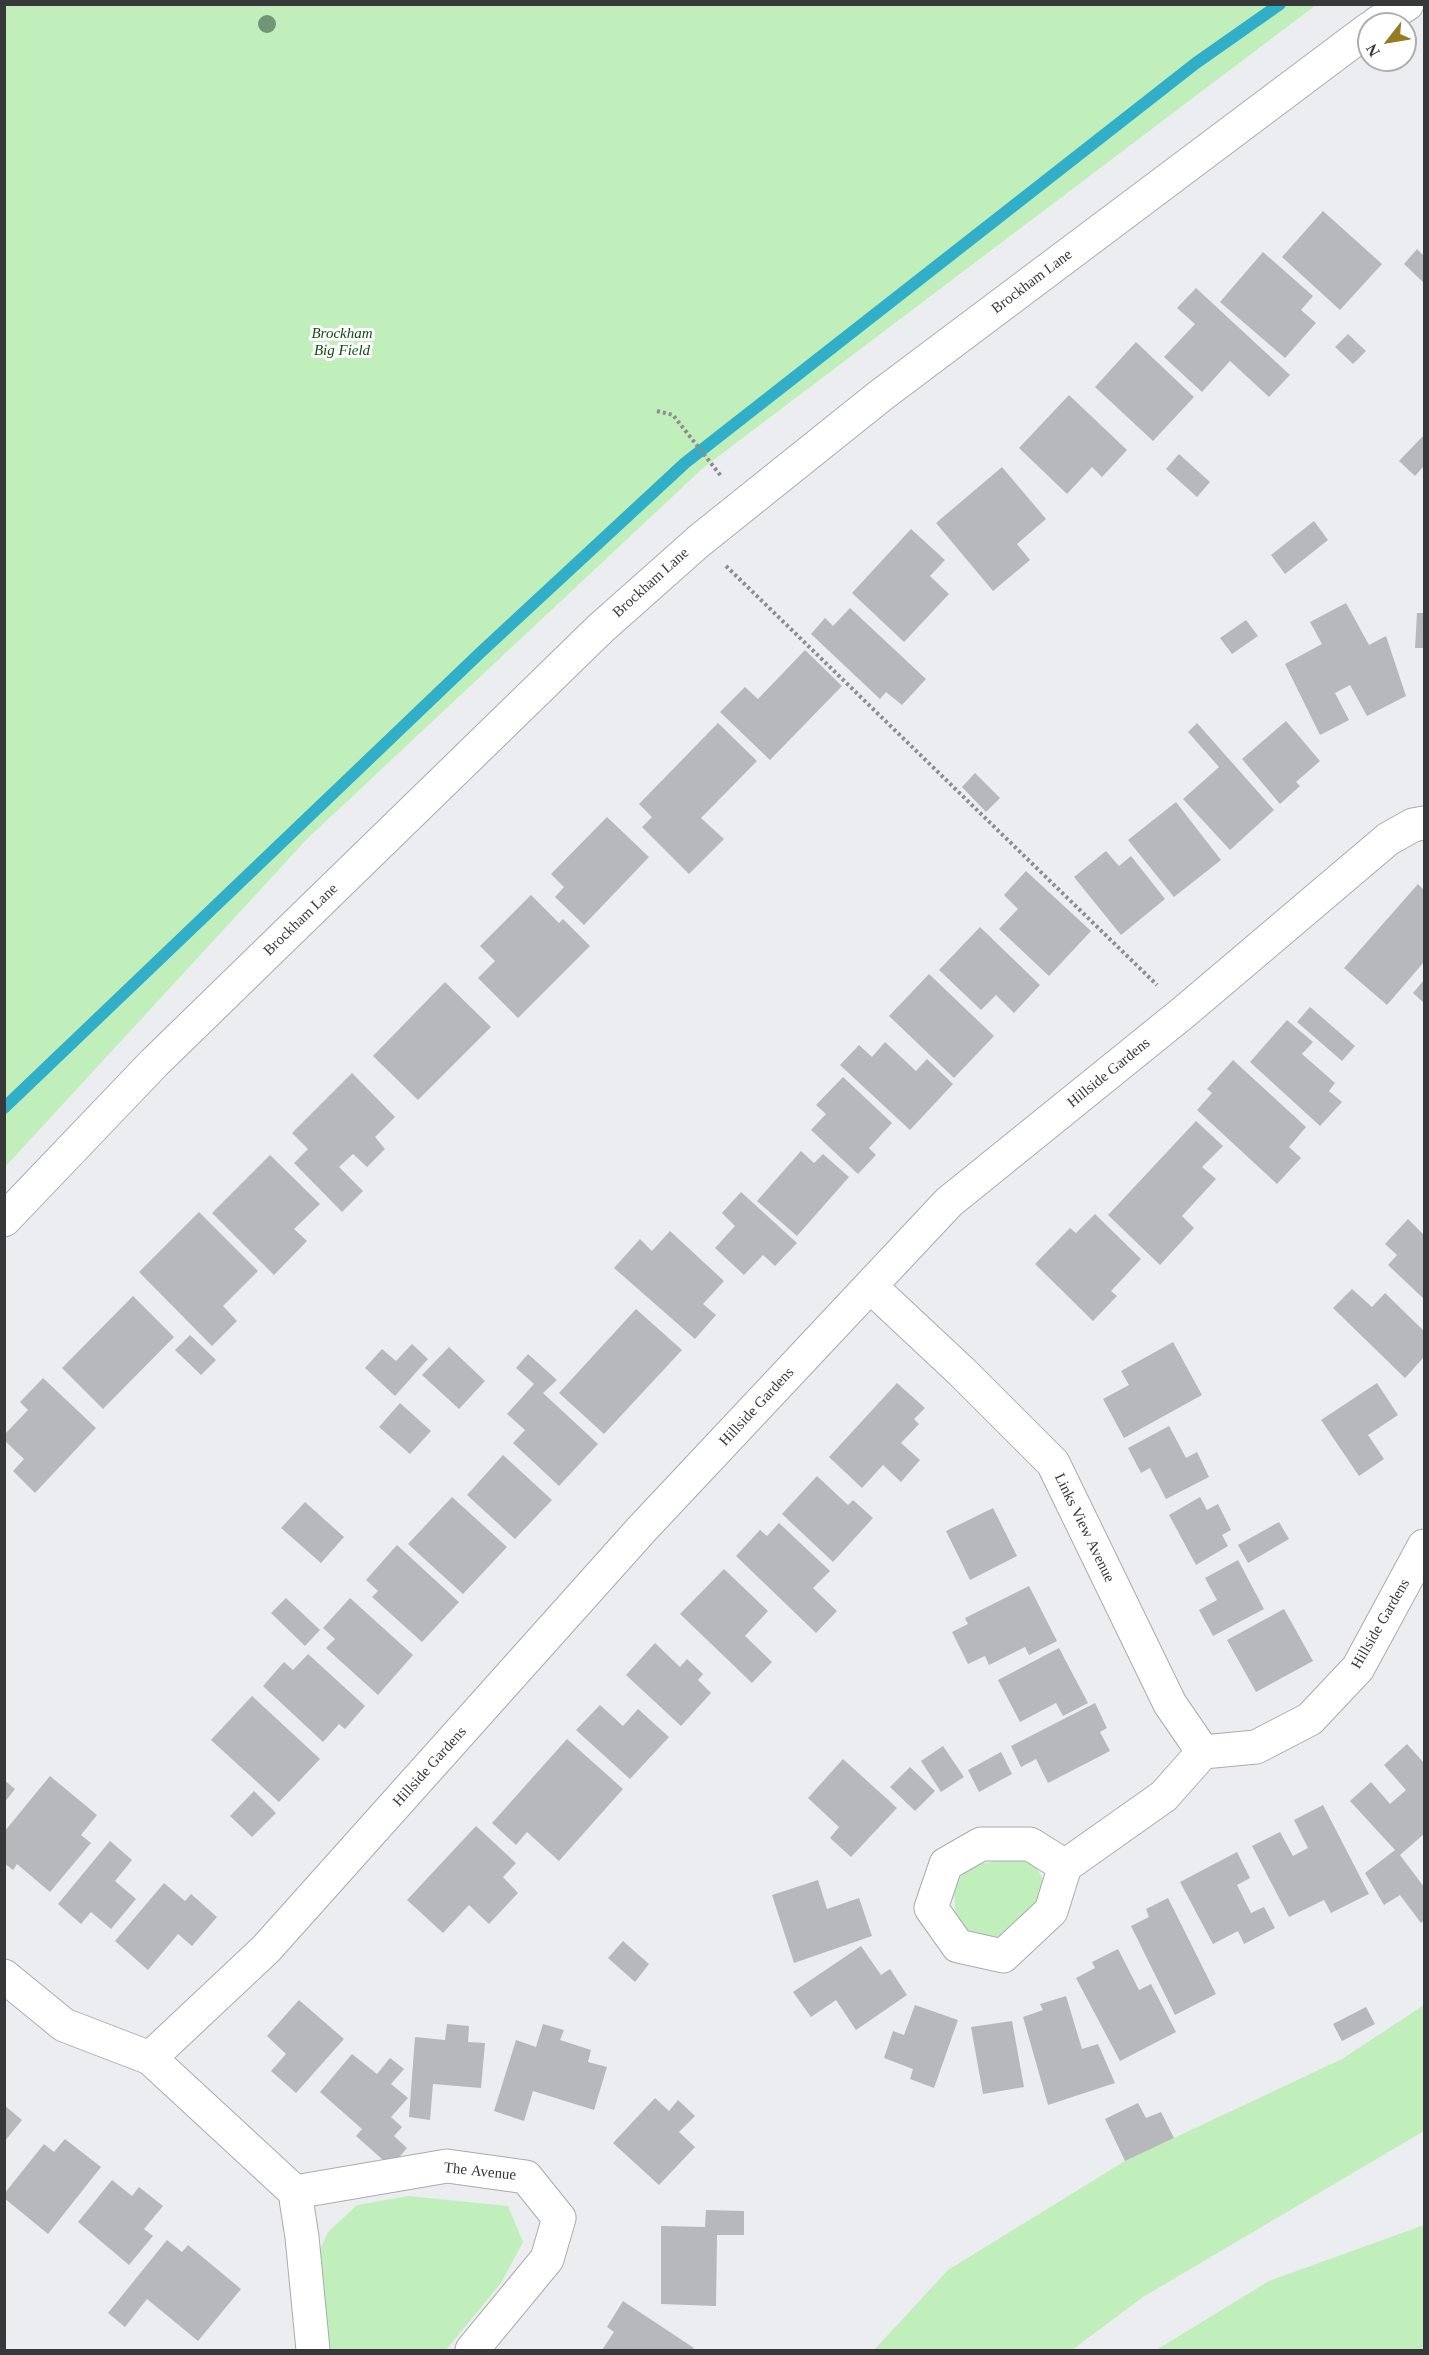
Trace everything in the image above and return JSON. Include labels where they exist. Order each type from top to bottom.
[{"type":"street","name":"Brockham Lane","points":[[4,1220],[180,1038],[601,628],[699,541],[880,396],[1357,38]]},
{"type":"street","name":"Hillside Gardens","points":[[150,2058],[266,1949],[641,1530],[949,1202],[1184,1012],[1388,839],[1413,825],[1425,823]]},
{"type":"street","name":"Links View Avenue","points":[[870,1286],[962,1372],[1053,1463],[1170,1704],[1203,1752]]},
{"type":"street","name":"Hillside Gardens","points":[[1203,1752],[1256,1747],[1310,1719],[1358,1668],[1425,1546]]},
{"type":"street","points":[[1065,1866],[1164,1796],[1203,1752]]},
{"type":"street","points":[[4,1976],[64,2025],[150,2058],[295,2192],[302,2237],[313,2350]]},
{"type":"street","name":"The Avenue","points":[[295,2192],[447,2166],[526,2177],[559,2218],[547,2259],[472,2350]]},
{"type":"path","points":[[657,411],[674,415],[712,463]]},
{"type":"path","points":[[699,541],[1184,1012]]},
{"type":"green space","name":"Brockham Big Field","points":[[5,4],[1316,5],[703,468],[307,839],[5,1167]]},
{"type":"green space","points":[[1001,1860],[1033,1861],[1045,1883],[1046,1896],[1004,1935],[980,1940],[956,1922],[954,1890],[966,1867]]},
{"type":"green space","points":[[1424,2005],[1424,2131],[1143,2297],[1072,2350],[874,2350],[948,2270],[1125,2161],[1342,2059]]},
{"type":"green space","points":[[408,2196],[508,2206],[523,2242],[501,2283],[446,2350],[327,2350],[315,2261],[328,2232],[357,2205]]},
{"type":"green space","points":[[1424,2225],[1424,2350],[1156,2350],[1269,2281]]},
{"type":"building","points":[[1323,211],[1382,264],[1340,310],[1282,257]]},
{"type":"building","points":[[1417,249],[1424,256],[1424,283],[1404,264]]},
{"type":"building","points":[[1263,252],[1313,296],[1301,310],[1316,323],[1285,358],[1220,302]]},
{"type":"building","points":[[1196,288],[1290,375],[1269,397],[1230,361],[1202,392],[1164,357],[1195,324],[1177,308]]},
{"type":"building","points":[[1348,334],[1366,351],[1353,364],[1335,347]]},
{"type":"building","points":[[1136,342],[1194,397],[1153,441],[1095,387]]},
{"type":"building","points":[[1069,395],[1127,450],[1102,477],[1092,467],[1067,494],[1019,448]]},
{"type":"building","points":[[1424,435],[1424,466],[1415,476],[1399,461]]},
{"type":"building","points":[[1179,454],[1210,482],[1197,497],[1166,469]]},
{"type":"building","points":[[1002,467],[1046,519],[1017,544],[1030,560],[993,591],[936,523]]},
{"type":"building","points":[[1314,521],[1328,540],[1285,574],[1271,555]]},
{"type":"building","points":[[911,529],[945,560],[930,576],[949,594],[904,642],[852,593]]},
{"type":"building","points":[[1346,603],[1369,645],[1386,636],[1406,696],[1367,716],[1350,685],[1335,693],[1349,720],[1320,735],[1285,664],[1322,644],[1310,622]]},
{"type":"building","points":[[850,608],[926,679],[902,705],[886,692],[880,699],[811,634],[825,618],[833,626]]},
{"type":"building","points":[[1417,613],[1424,613],[1424,648],[1415,648]]},
{"type":"building","points":[[1246,620],[1258,636],[1232,654],[1220,638]]},
{"type":"building","points":[[805,650],[842,686],[770,760],[720,712],[745,687],[758,699]]},
{"type":"building","points":[[1286,721],[1320,761],[1296,782],[1300,786],[1280,804],[1242,759]]},
{"type":"building","points":[[718,723],[757,761],[701,818],[724,839],[689,874],[642,827],[652,817],[639,804]]},
{"type":"building","points":[[1197,723],[1274,810],[1230,850],[1183,799],[1219,767],[1188,732]]},
{"type":"building","points":[[975,773],[1000,798],[986,812],[962,787]]},
{"type":"building","points":[[1176,802],[1221,860],[1174,897],[1128,840]]},
{"type":"building","points":[[607,817],[649,857],[584,925],[555,897],[564,887],[551,874]]},
{"type":"building","points":[[1106,851],[1119,866],[1131,856],[1165,899],[1121,935],[1074,877]]},
{"type":"building","points":[[1026,871],[1091,931],[1049,976],[999,929],[1018,909],[1004,895]]},
{"type":"building","points":[[1418,884],[1424,890],[1424,962],[1387,1005],[1344,968]]},
{"type":"building","points":[[531,895],[559,923],[563,919],[590,946],[518,1018],[478,978],[495,961],[480,946]]},
{"type":"building","points":[[980,927],[1040,985],[1014,1013],[996,995],[981,1010],[939,970]]},
{"type":"building","points":[[929,974],[994,1036],[954,1078],[889,1016]]},
{"type":"building","points":[[1424,980],[1424,1003],[1413,993]]},
{"type":"building","points":[[445,982],[491,1027],[418,1100],[373,1056]]},
{"type":"building","points":[[1310,1007],[1355,1046],[1342,1061],[1297,1022]]},
{"type":"building","points":[[1287,1020],[1313,1042],[1302,1054],[1335,1083],[1329,1091],[1342,1102],[1320,1126],[1250,1062]]},
{"type":"building","points":[[885,1042],[916,1071],[927,1059],[953,1084],[910,1130],[840,1065],[859,1045],[872,1057]]},
{"type":"building","points":[[1233,1060],[1306,1127],[1289,1147],[1301,1158],[1277,1184],[1197,1110],[1212,1093],[1207,1089]]},
{"type":"building","points":[[352,1073],[395,1117],[375,1137],[385,1149],[367,1167],[353,1154],[339,1167],[363,1191],[342,1212],[294,1163],[308,1149],[292,1133]]},
{"type":"building","points":[[843,1077],[892,1123],[869,1148],[876,1155],[858,1174],[811,1130],[826,1114],[816,1105]]},
{"type":"building","points":[[1196,1121],[1223,1146],[1202,1167],[1216,1179],[1182,1216],[1194,1228],[1160,1265],[1108,1215]]},
{"type":"building","points":[[801,1151],[814,1163],[823,1154],[849,1177],[797,1236],[757,1201]]},
{"type":"building","points":[[270,1155],[320,1204],[294,1229],[307,1241],[274,1275],[212,1213]]},
{"type":"building","points":[[741,1192],[797,1243],[775,1266],[763,1255],[744,1275],[715,1248],[735,1226],[722,1213]]},
{"type":"building","points":[[199,1212],[258,1271],[223,1306],[237,1321],[212,1346],[139,1272]]},
{"type":"building","points":[[1095,1214],[1141,1259],[1111,1291],[1117,1296],[1093,1321],[1035,1264],[1070,1228],[1076,1233]]},
{"type":"building","points":[[1408,1219],[1424,1235],[1424,1299],[1388,1265],[1397,1255],[1385,1244]]},
{"type":"building","points":[[670,1231],[724,1281],[703,1304],[716,1315],[695,1339],[614,1268],[640,1239],[652,1251]]},
{"type":"building","points":[[1352,1289],[1372,1307],[1385,1293],[1424,1331],[1424,1357],[1405,1378],[1333,1308]]},
{"type":"building","points":[[133,1296],[174,1337],[103,1409],[62,1368]]},
{"type":"building","points":[[636,1309],[682,1350],[604,1434],[559,1393]]},
{"type":"building","points":[[190,1335],[216,1360],[201,1375],[175,1350]]},
{"type":"building","points":[[1173,1342],[1202,1395],[1124,1438],[1103,1399],[1129,1385],[1121,1371]]},
{"type":"building","points":[[412,1344],[428,1359],[395,1396],[365,1368],[382,1349],[396,1361]]},
{"type":"building","points":[[449,1347],[485,1381],[459,1409],[422,1375]]},
{"type":"building","points":[[528,1354],[557,1380],[543,1393],[598,1444],[559,1486],[513,1443],[525,1430],[507,1414],[534,1384],[516,1368]]},
{"type":"building","points":[[43,1378],[96,1428],[35,1493],[13,1471],[24,1459],[4,1440],[4,1435],[28,1410],[20,1402]]},
{"type":"building","points":[[897,1383],[925,1408],[914,1419],[919,1424],[901,1443],[920,1460],[901,1482],[883,1465],[862,1488],[829,1457]]},
{"type":"building","points":[[1377,1383],[1398,1415],[1368,1435],[1384,1459],[1359,1476],[1321,1420]]},
{"type":"building","points":[[400,1403],[431,1431],[410,1454],[379,1427]]},
{"type":"building","points":[[1169,1426],[1186,1458],[1197,1452],[1209,1477],[1166,1499],[1150,1468],[1141,1473],[1128,1448]]},
{"type":"building","points":[[503,1455],[552,1500],[515,1539],[467,1495]]},
{"type":"building","points":[[817,1476],[848,1505],[853,1500],[873,1518],[833,1562],[782,1514]]},
{"type":"building","points":[[452,1497],[507,1547],[463,1594],[408,1544]]},
{"type":"building","points":[[1200,1497],[1207,1510],[1218,1504],[1231,1530],[1222,1535],[1228,1546],[1196,1565],[1169,1515]]},
{"type":"building","points":[[305,1502],[344,1537],[321,1563],[281,1528]]},
{"type":"building","points":[[993,1508],[1017,1556],[970,1580],[946,1531]]},
{"type":"building","points":[[1279,1522],[1289,1539],[1248,1563],[1238,1545]]},
{"type":"building","points":[[779,1523],[830,1571],[813,1588],[837,1611],[816,1633],[736,1556],[760,1530],[767,1536]]},
{"type":"building","points":[[397,1545],[459,1602],[422,1642],[372,1597],[378,1591],[366,1580]]},
{"type":"building","points":[[1238,1560],[1264,1609],[1213,1636],[1199,1610],[1217,1600],[1205,1578]]},
{"type":"building","points":[[724,1569],[768,1611],[745,1636],[772,1662],[752,1683],[680,1614]]},
{"type":"building","points":[[1029,1586],[1057,1641],[1029,1655],[1025,1647],[989,1665],[985,1656],[968,1664],[952,1632],[968,1624],[965,1618]]},
{"type":"building","points":[[286,1598],[320,1630],[305,1646],[271,1613]]},
{"type":"building","points":[[350,1598],[413,1655],[378,1695],[326,1648],[335,1639],[323,1628]]},
{"type":"building","points":[[1284,1609],[1313,1661],[1256,1692],[1227,1640]]},
{"type":"building","points":[[655,1643],[680,1667],[687,1659],[703,1674],[698,1680],[711,1693],[681,1726],[626,1675]]},
{"type":"building","points":[[1059,1648],[1088,1703],[1063,1716],[1056,1703],[1020,1722],[998,1680]]},
{"type":"building","points":[[308,1654],[365,1706],[345,1729],[339,1724],[323,1742],[263,1686],[284,1662],[293,1670]]},
{"type":"building","points":[[252,1696],[320,1759],[279,1802],[211,1740]]},
{"type":"building","points":[[1095,1703],[1107,1728],[1100,1732],[1110,1751],[1048,1783],[1036,1759],[1021,1767],[1011,1746]]},
{"type":"building","points":[[600,1705],[623,1726],[638,1709],[669,1737],[630,1779],[576,1730]]},
{"type":"building","points":[[567,1739],[623,1789],[559,1861],[527,1832],[516,1845],[492,1823]]},
{"type":"building","points":[[1407,1744],[1424,1763],[1424,1834],[1400,1855],[1424,1887],[1424,1920],[1421,1923],[1400,1895],[1384,1905],[1365,1873],[1395,1850],[1350,1801],[1371,1782],[1390,1804],[1406,1790],[1384,1765]]},
{"type":"building","points":[[943,1746],[964,1777],[941,1792],[921,1761]]},
{"type":"building","points":[[1001,1752],[1012,1774],[979,1792],[968,1770]]},
{"type":"building","points":[[843,1759],[897,1808],[851,1857],[830,1838],[839,1827],[808,1798]]},
{"type":"building","points":[[910,1767],[935,1791],[915,1811],[890,1787]]},
{"type":"building","points":[[50,1776],[97,1815],[81,1835],[91,1843],[50,1892],[17,1864],[13,1870],[4,1863],[4,1832]]},
{"type":"building","points":[[4,1780],[15,1789],[4,1803]]},
{"type":"building","points":[[254,1791],[276,1813],[252,1837],[230,1816]]},
{"type":"building","points":[[1323,1805],[1369,1894],[1331,1913],[1324,1900],[1289,1917],[1252,1846],[1280,1832],[1293,1856],[1308,1848],[1294,1820]]},
{"type":"building","points":[[476,1826],[516,1863],[503,1877],[518,1893],[489,1924],[469,1905],[443,1933],[407,1900]]},
{"type":"building","points":[[110,1841],[132,1860],[115,1881],[136,1899],[111,1929],[91,1912],[81,1924],[58,1904]]},
{"type":"building","points":[[1237,1852],[1250,1878],[1237,1885],[1251,1913],[1264,1907],[1275,1928],[1244,1944],[1238,1931],[1213,1944],[1180,1882]]},
{"type":"building","points":[[818,1880],[827,1909],[859,1898],[872,1936],[794,1963],[772,1895]]},
{"type":"building","points":[[164,1883],[185,1901],[191,1894],[217,1917],[192,1946],[178,1934],[148,1970],[115,1941]]},
{"type":"building","points":[[1168,1898],[1216,1994],[1175,2015],[1131,1926],[1149,1917],[1146,1909]]},
{"type":"building","points":[[623,1941],[649,1964],[635,1982],[608,1958]]},
{"type":"building","points":[[861,1946],[881,1975],[890,1969],[907,1995],[856,2030],[836,2000],[811,2017],[793,1992]]},
{"type":"building","points":[[1118,1949],[1139,1990],[1151,1984],[1176,2032],[1120,2061],[1076,1978],[1095,1968],[1092,1962]]},
{"type":"building","points":[[1066,1996],[1082,2049],[1098,2044],[1115,2083],[1048,2105],[1023,2017],[1043,2010],[1040,2004]]},
{"type":"building","points":[[299,2000],[344,2039],[296,2093],[271,2071],[286,2054],[267,2036]]},
{"type":"building","points":[[915,2005],[958,2020],[934,2088],[910,2079],[913,2069],[884,2058],[893,2031],[904,2035]]},
{"type":"building","points":[[1366,2007],[1375,2024],[1342,2041],[1333,2024]]},
{"type":"building","points":[[1012,2021],[1024,2087],[983,2094],[971,2027]]},
{"type":"building","points":[[447,2024],[469,2026],[468,2042],[485,2043],[481,2088],[433,2084],[430,2120],[409,2117],[415,2037],[445,2040]]},
{"type":"building","points":[[543,2024],[564,2030],[560,2040],[591,2050],[588,2062],[607,2067],[594,2110],[533,2091],[524,2121],[494,2111],[516,2040],[536,2047]]},
{"type":"building","points":[[352,2054],[377,2074],[390,2058],[404,2069],[391,2084],[408,2098],[391,2117],[402,2127],[394,2136],[407,2148],[391,2167],[356,2136],[362,2129],[320,2092]]},
{"type":"building","points":[[655,2098],[669,2111],[678,2100],[695,2116],[679,2132],[695,2147],[659,2185],[613,2143]]},
{"type":"building","points":[[1138,2103],[1146,2118],[1161,2112],[1174,2138],[1125,2161],[1105,2119]]},
{"type":"building","points":[[4,2105],[22,2120],[4,2142]]},
{"type":"building","points":[[65,2139],[101,2167],[48,2234],[4,2198],[4,2194],[44,2144],[54,2152]]},
{"type":"building","points":[[112,2180],[132,2196],[139,2187],[163,2206],[144,2229],[153,2236],[129,2265],[78,2222]]},
{"type":"building","points":[[706,2210],[744,2211],[744,2235],[717,2235],[716,2306],[661,2304],[661,2226],[705,2227]]},
{"type":"building","points":[[167,2240],[182,2252],[188,2245],[241,2289],[198,2341],[147,2299],[125,2327],[108,2313]]},
{"type":"building","points":[[623,2301],[694,2348],[692,2350],[602,2350],[614,2332],[607,2327]]},
{"type":"waterway","points":[[4,1108],[481,652],[685,463],[1196,63],[1280,4]]}]
